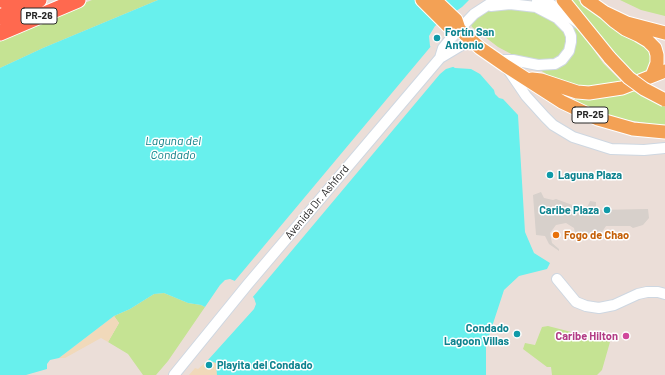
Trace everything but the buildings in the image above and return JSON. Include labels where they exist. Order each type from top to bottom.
[{"type":"highway","name":"PR-26","points":[[0,17],[40,0]]},
{"type":"highway","name":"PR-26","points":[[0,33],[78,0]]},
{"type":"main road","points":[[422,0],[474,42],[522,77],[541,80],[577,92],[589,93],[622,88],[665,71]]},
{"type":"main road","points":[[435,0],[454,25]]},
{"type":"main road","points":[[563,0],[610,58],[630,78],[644,89],[665,100]]},
{"type":"main road","points":[[587,0],[604,12],[627,23],[665,33]]},
{"type":"main road","points":[[604,12],[614,22],[648,41],[655,48],[657,63],[652,76]]},
{"type":"main road","name":"PR-25","points":[[522,77],[562,102],[598,119],[633,128],[665,132]]},
{"type":"street","name":"Avenida Dr. Ashford","points":[[174,374],[248,284],[440,58],[454,25],[494,1],[499,0]]},
{"type":"street","points":[[537,0],[549,3],[583,26]]},
{"type":"street","points":[[484,7],[510,4],[536,7],[557,18],[568,29],[571,36],[569,51],[562,60],[555,64],[538,65],[513,60],[502,63],[526,96],[553,125],[573,137],[611,149],[644,150],[665,148]]},
{"type":"street","points":[[440,58],[465,43],[474,42]]},
{"type":"street","points":[[557,279],[576,302],[586,306],[599,308],[614,305],[638,294],[647,292],[658,292],[665,294]]},
{"type":"green space","points":[[92,0],[158,0],[43,48],[0,68],[0,38]]},
{"type":"green space","points":[[569,0],[578,0],[591,11],[645,44],[653,57],[649,70],[639,76],[632,71],[619,59]]},
{"type":"green space","points":[[620,0],[665,0],[665,16],[641,10]]},
{"type":"green space","points":[[525,7],[549,16],[566,32],[568,43],[562,55],[551,61],[537,61],[517,57],[498,47],[471,25],[471,22],[482,13],[495,8]]},
{"type":"green space","points":[[571,22],[603,63],[622,82],[600,87],[576,86],[558,81],[540,70],[549,70],[560,66],[572,28]]},
{"type":"green space","points":[[629,88],[641,96],[665,107],[665,126],[627,120],[608,115],[584,105],[573,98],[573,96]]},
{"type":"green space","points":[[164,293],[188,303],[205,307],[168,361],[156,375],[143,375],[128,354],[108,342],[119,323],[114,316],[130,309],[154,294]]},
{"type":"green space","points":[[548,326],[610,342],[602,370],[597,375],[552,375],[551,367],[547,367],[523,349],[525,343],[535,345],[542,327]]},
{"type":"sand","points":[[114,316],[119,323],[108,342],[101,338],[65,358],[59,358]]},
{"type":"sand","name":"Playita del Condado","points":[[208,360],[216,363],[217,375],[189,375],[195,368],[198,369]]},
{"type":"shaded area","points":[[541,192],[544,198],[553,200],[556,199],[586,210],[590,201],[596,202],[596,210],[648,209],[649,218],[643,225],[633,228],[630,226],[606,226],[602,232],[576,237],[574,228],[566,223],[556,225],[550,233],[552,243],[559,249],[559,251],[549,244],[545,236],[536,235],[533,195]]},
{"type":"water","name":"Laguna del Condado","points":[[158,0],[469,0],[462,7],[435,26],[429,36],[430,46],[440,58],[455,68],[471,69],[480,74],[494,90],[495,94],[499,98],[503,99],[518,115],[525,232],[534,253],[550,263],[547,269],[519,276],[504,290],[486,345],[486,375],[217,375],[216,363],[208,360],[254,309],[256,304],[254,298],[235,281],[230,279],[225,280],[220,285],[205,307],[188,303],[164,293],[154,294],[130,309],[114,316],[59,358],[50,360],[47,364],[47,369],[26,375],[0,375],[0,68],[43,48]]},
{"type":"pier","points":[[432,45],[441,56],[456,66],[446,69],[440,74],[252,298],[242,291],[233,283]]},
{"type":"place","name":"Fortín San Antonio","points":[[437,38]]},
{"type":"place","name":"Laguna Plaza","points":[[550,175]]},
{"type":"place","name":"Caribe Plaza","points":[[607,210]]},
{"type":"place","name":"Fogo de Chao","points":[[556,235]]},
{"type":"place","name":"Condado Lagoon Villas","points":[[517,334]]},
{"type":"place","name":"Caribe Hilton","points":[[626,336]]},
{"type":"place","name":"Playita del Condado","points":[[209,365]]}]
